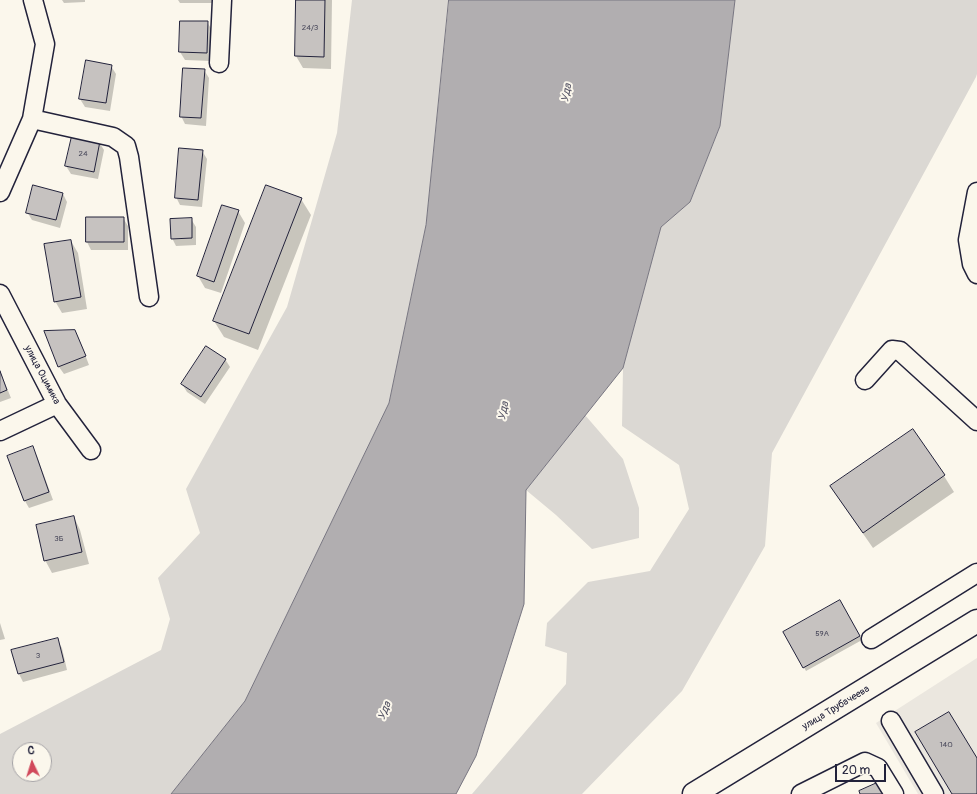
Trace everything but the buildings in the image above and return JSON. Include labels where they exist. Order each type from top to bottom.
[{"type":"main road","name":"улица Трубачеева","points":[[694,794],[977,621]]},
{"type":"street","points":[[0,192],[32,119],[45,44],[33,0]]},
{"type":"street","points":[[219,64],[222,0]]},
{"type":"street","points":[[32,119],[113,137],[126,146],[129,157],[149,297]]},
{"type":"street","points":[[977,192],[968,240],[972,264],[977,274]]},
{"type":"street","name":"улица Оцимика","points":[[0,294],[57,404],[91,450]]},
{"type":"street","points":[[865,380],[892,350],[900,351],[977,421]]},
{"type":"street","points":[[0,431],[57,404]]},
{"type":"street","points":[[871,639],[977,573]]},
{"type":"street","points":[[891,721],[934,794]]},
{"type":"street","points":[[801,794],[865,762],[878,768],[894,794]]},
{"type":"shaded area","points":[[352,0],[449,0],[426,225],[389,403],[245,701],[171,794],[0,794],[0,734],[161,650],[170,619],[158,578],[200,533],[186,489],[287,307],[337,133]]},
{"type":"shaded area","points":[[735,0],[977,0],[977,74],[772,453],[765,546],[682,691],[582,794],[472,794],[566,684],[567,653],[545,646],[547,623],[588,582],[650,571],[689,509],[679,465],[622,426],[623,368],[661,227],[690,202],[720,126]]},
{"type":"shaded area","points":[[585,415],[623,459],[639,508],[639,538],[592,549],[556,515],[526,490]]},
{"type":"shaded area","points":[[977,658],[977,794],[918,794],[876,723]]},
{"type":"water","name":"Уда","points":[[449,0],[735,0],[720,126],[690,202],[661,227],[623,368],[526,490],[524,604],[476,756],[456,794],[171,794],[245,701],[389,403],[426,225]]}]
